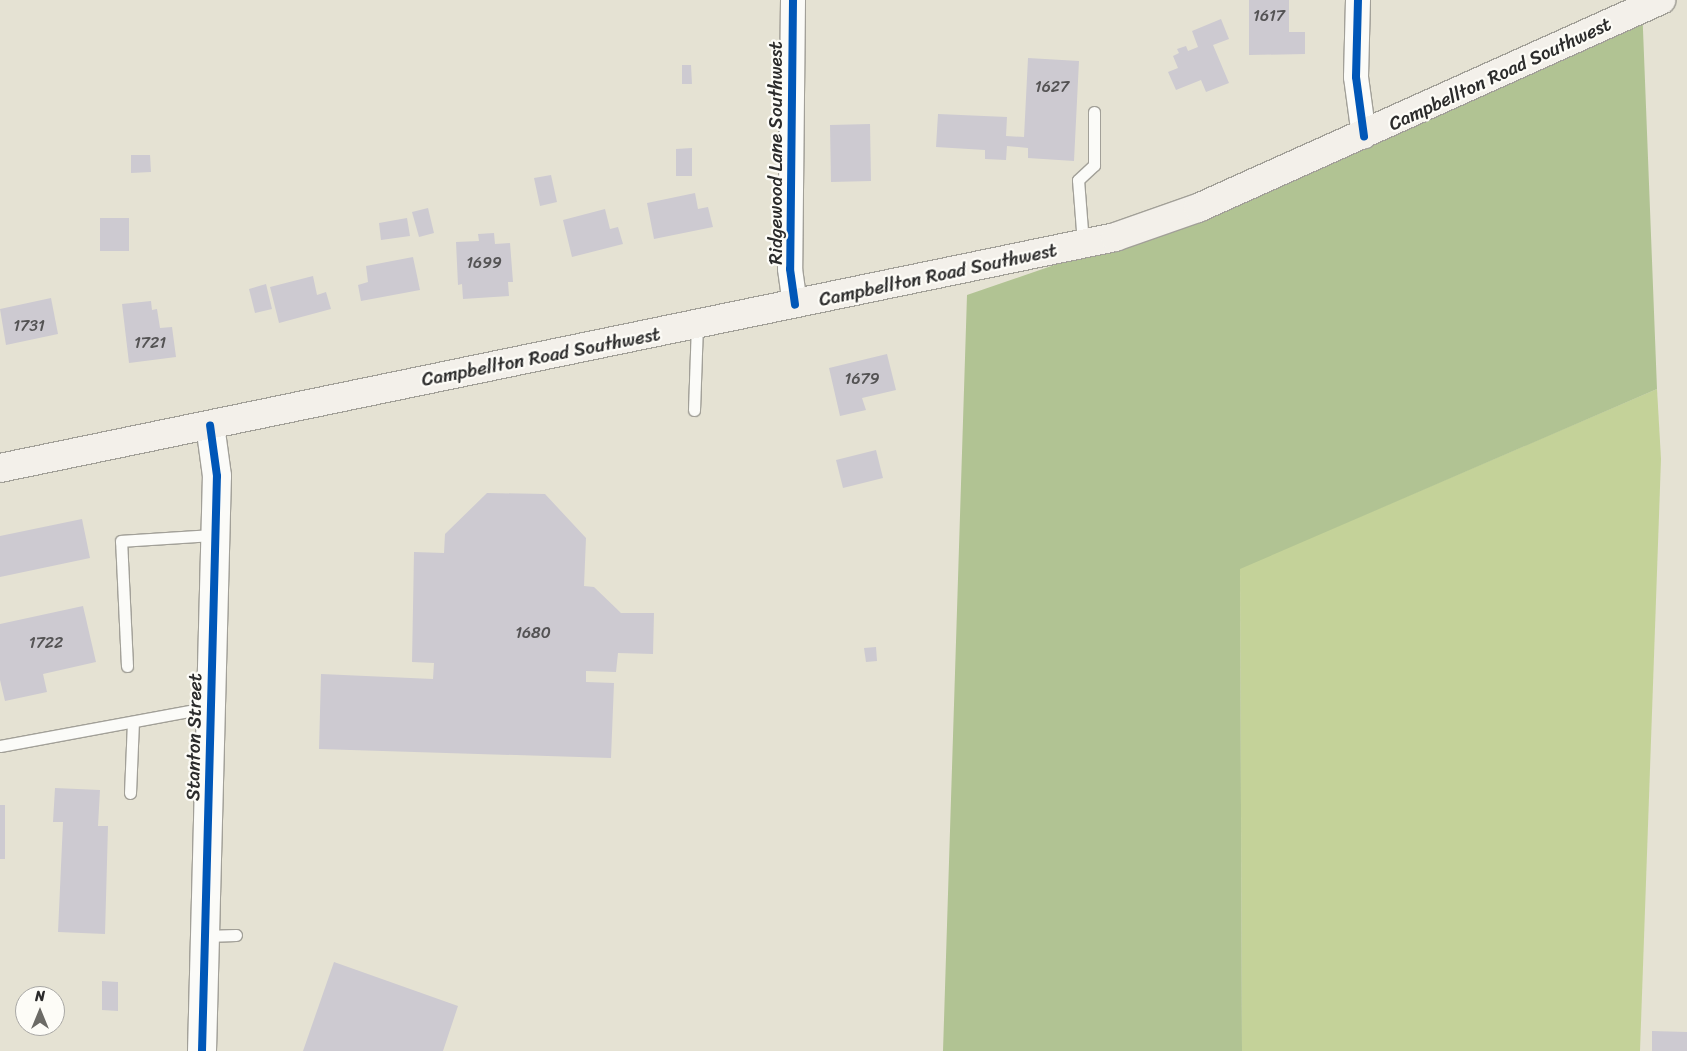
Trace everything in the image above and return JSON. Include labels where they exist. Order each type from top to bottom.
[{"type":"main road","name":"Campbellton Road Southwest","points":[[0,468],[697,326],[1115,237],[1198,208],[1364,136],[1661,0]]},
{"type":"street","name":"Ridgewood Lane Southwest","points":[[793,0],[790,269],[795,305]]},
{"type":"street","points":[[1358,0],[1356,77],[1364,136]]},
{"type":"street","name":"Stanton Street","points":[[202,1051],[216,476],[210,425]]},
{"type":"lane","points":[[1083,243],[1078,180],[1094,165],[1094,112]]},
{"type":"lane","points":[[694,410],[697,326]]},
{"type":"lane","points":[[127,666],[121,542],[215,535]]},
{"type":"lane","points":[[0,746],[210,707]]},
{"type":"lane","points":[[130,793],[132,722]]},
{"type":"lane","points":[[205,936],[236,935]]},
{"type":"green space","points":[[1642,4],[1657,389],[1240,569],[1242,1051],[943,1051],[967,295],[1179,222]]},
{"type":"green space","points":[[1657,389],[1661,459],[1640,1051],[1242,1051],[1240,568]]},
{"type":"building","points":[[1249,0],[1289,0],[1289,32],[1305,32],[1305,54],[1249,55]]},
{"type":"building","points":[[1221,19],[1229,39],[1213,45],[1229,83],[1206,92],[1201,80],[1176,90],[1168,72],[1178,68],[1173,56],[1179,53],[1177,49],[1186,46],[1188,51],[1198,47],[1192,31]]},
{"type":"building","points":[[1028,58],[1079,61],[1074,161],[1028,158],[1028,148],[1007,146],[1006,160],[985,159],[985,150],[936,147],[938,114],[1007,117],[1006,136],[1024,137]]},
{"type":"building","points":[[682,65],[691,65],[692,84],[682,84]]},
{"type":"building","points":[[870,124],[871,181],[831,182],[830,125]]},
{"type":"building","points":[[692,148],[692,176],[676,176],[676,149]]},
{"type":"building","points":[[131,155],[150,155],[151,172],[131,173]]},
{"type":"building","points":[[551,175],[557,202],[540,206],[534,178]]},
{"type":"building","points":[[695,193],[698,209],[708,207],[713,227],[654,239],[647,203]]},
{"type":"building","points":[[428,208],[434,233],[419,237],[412,212]]},
{"type":"building","points":[[605,209],[610,229],[618,227],[623,244],[572,257],[563,220]]},
{"type":"building","points":[[100,218],[129,218],[129,251],[100,251]]},
{"type":"building","points":[[407,218],[410,236],[381,240],[379,223]]},
{"type":"building","points":[[494,233],[495,244],[510,243],[513,282],[508,282],[509,296],[463,299],[462,284],[458,285],[456,242],[479,241],[478,234]]},
{"type":"building","points":[[413,257],[420,290],[361,301],[358,285],[368,282],[366,266]]},
{"type":"building","points":[[313,276],[317,295],[326,292],[331,309],[279,323],[270,287]]},
{"type":"building","points":[[266,284],[272,309],[255,313],[249,289]]},
{"type":"building","points":[[51,298],[58,334],[6,345],[0,309]]},
{"type":"building","points":[[151,301],[152,310],[157,309],[160,328],[172,327],[176,357],[129,363],[122,304]]},
{"type":"building","points":[[887,354],[896,390],[862,398],[866,410],[840,416],[829,368]]},
{"type":"building","points":[[876,450],[883,478],[843,488],[836,460]]},
{"type":"building","points":[[487,493],[545,494],[586,538],[584,586],[594,587],[621,613],[654,613],[653,654],[618,653],[616,672],[586,671],[586,682],[614,683],[611,758],[319,749],[321,674],[433,679],[434,663],[412,662],[414,552],[444,553],[445,534]]},
{"type":"building","points":[[82,519],[90,558],[0,577],[0,536]]},
{"type":"building","points":[[83,606],[96,662],[43,674],[47,692],[5,701],[0,680],[0,624]]},
{"type":"building","points":[[876,647],[877,661],[866,662],[864,648]]},
{"type":"building","points":[[55,788],[100,790],[98,826],[108,826],[105,934],[58,932],[63,822],[53,822]]},
{"type":"building","points":[[0,805],[5,805],[5,859],[0,859]]},
{"type":"building","points":[[334,962],[458,1006],[443,1051],[303,1051]]},
{"type":"building","points":[[102,981],[118,982],[118,1011],[102,1010]]},
{"type":"building","points":[[1652,1031],[1687,1032],[1687,1051],[1652,1051]]},
{"type":"cycle path","points":[[793,0],[790,269],[795,305]]},
{"type":"cycle path","points":[[1358,0],[1356,77],[1364,136]]},
{"type":"cycle path","points":[[202,1051],[217,476],[210,425]]}]
